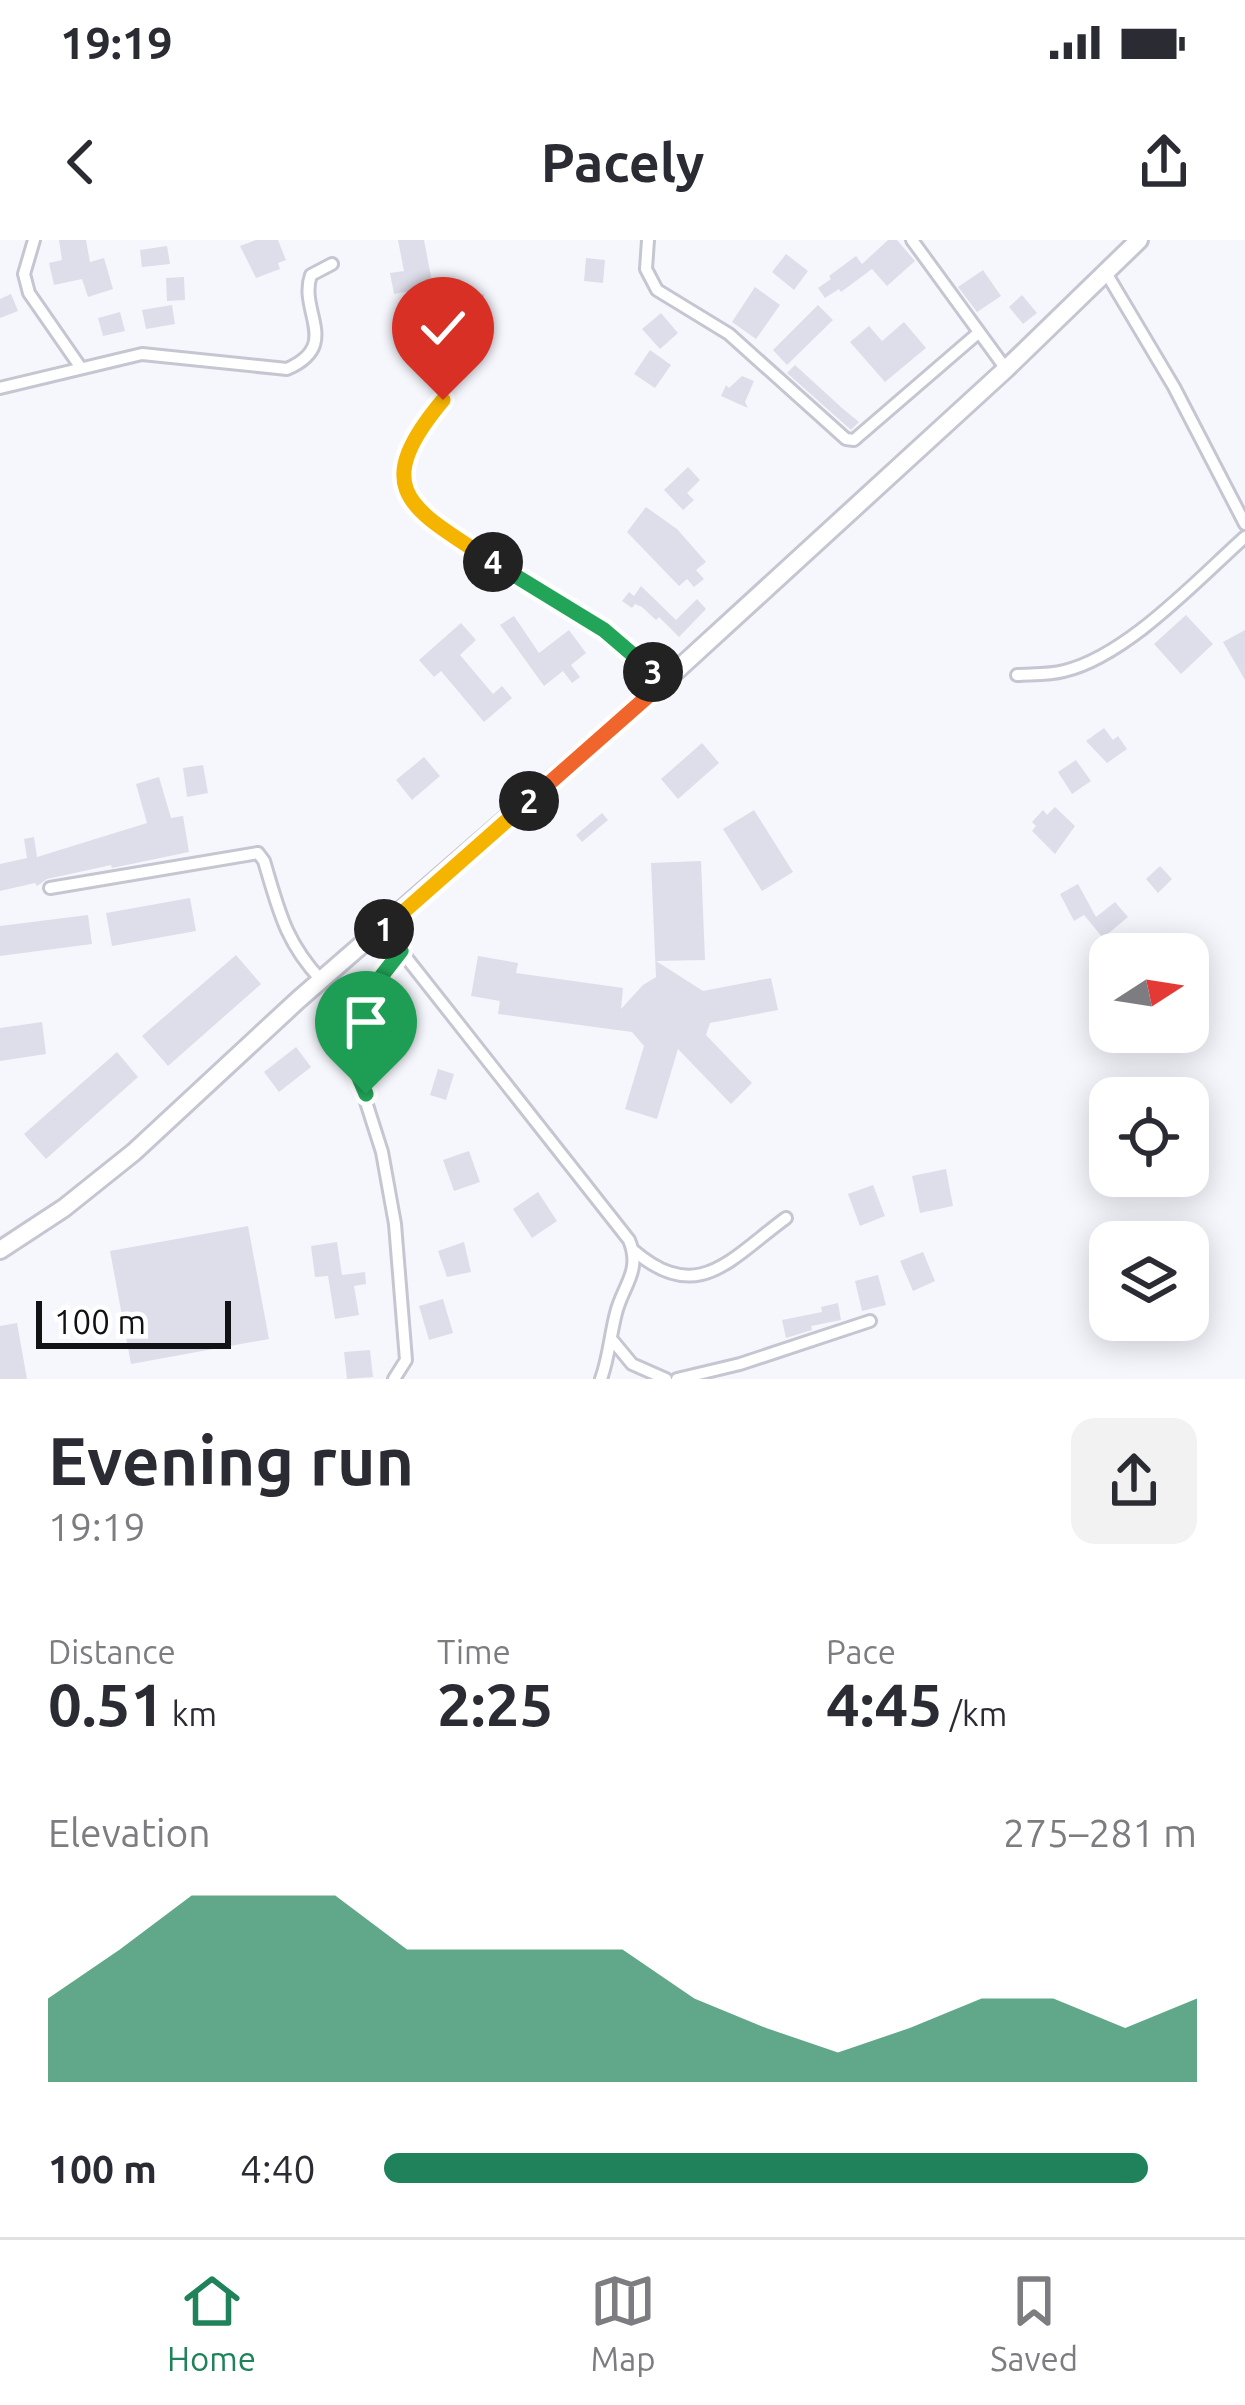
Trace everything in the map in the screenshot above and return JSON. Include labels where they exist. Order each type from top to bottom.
[{"type":"main road","points":[[0,1250],[64,1208],[134,1152],[321,980],[664,682],[1006,369],[1138,240]]},
{"type":"street","points":[[34,240],[24,274],[29,293],[81,368]]},
{"type":"street","points":[[648,240],[646,269],[657,290],[729,334],[846,439],[854,440],[977,334]]},
{"type":"street","points":[[912,240],[1006,369]]},
{"type":"street","points":[[0,388],[142,354],[287,369],[304,362],[316,338],[306,288],[311,275],[332,263]]},
{"type":"street","points":[[1106,271],[1174,387],[1245,524]]},
{"type":"street","points":[[443,400],[415,434],[403,472],[407,499],[440,527],[604,630],[664,682]]},
{"type":"street","points":[[1017,675],[1063,672],[1095,660],[1198,583],[1245,538]]},
{"type":"street","points":[[50,889],[258,853],[285,932],[321,980]]},
{"type":"street","points":[[383,928],[625,1233],[633,1250],[634,1271],[615,1317],[601,1379]]},
{"type":"street","points":[[394,1379],[406,1360],[395,1224],[374,1119],[345,1036],[345,1023],[401,951]]},
{"type":"street","points":[[633,1250],[657,1271],[693,1278],[715,1270],[786,1218]]},
{"type":"street","points":[[677,1379],[740,1364],[870,1321]]},
{"type":"street","points":[[613,1341],[632,1364],[666,1379]]},
{"type":"building","points":[[59,240],[86,240],[90,262],[104,258],[113,289],[88,297],[82,279],[54,285],[49,263],[62,260]]},
{"type":"building","points":[[278,240],[286,260],[278,263],[280,269],[256,278],[240,246]]},
{"type":"building","points":[[398,240],[424,240],[433,287],[394,294],[390,273],[404,271]]},
{"type":"building","points":[[888,240],[897,240],[915,261],[887,286],[872,269],[825,298],[818,288],[829,276],[856,256],[862,264]]},
{"type":"building","points":[[167,246],[170,264],[142,267],[140,250]]},
{"type":"building","points":[[786,254],[808,271],[794,290],[772,272]]},
{"type":"building","points":[[586,258],[605,260],[603,283],[584,281]]},
{"type":"building","points":[[983,270],[1001,296],[977,312],[958,287]]},
{"type":"building","points":[[184,277],[185,300],[167,301],[166,278]]},
{"type":"building","points":[[755,287],[780,305],[756,339],[732,322]]},
{"type":"building","points":[[11,294],[18,311],[0,318],[0,299]]},
{"type":"building","points":[[484,294],[485,315],[466,316],[464,296]]},
{"type":"building","points":[[1022,295],[1037,313],[1023,324],[1009,307]]},
{"type":"building","points":[[172,305],[175,324],[146,329],[142,310]]},
{"type":"building","points":[[818,305],[833,320],[787,365],[773,350]]},
{"type":"building","points":[[120,312],[125,331],[103,336],[98,318]]},
{"type":"building","points":[[661,313],[678,333],[660,349],[642,329]]},
{"type":"building","points":[[904,322],[926,348],[885,382],[850,342],[869,326],[882,341]]},
{"type":"building","points":[[650,350],[671,365],[655,388],[634,374]]},
{"type":"building","points":[[795,365],[859,422],[851,430],[787,373]]},
{"type":"building","points":[[742,376],[754,381],[745,402],[748,408],[721,396],[726,385],[729,388]]},
{"type":"building","points":[[688,467],[700,480],[687,493],[694,500],[683,510],[664,490]]},
{"type":"building","points":[[646,507],[677,529],[706,562],[696,570],[704,579],[694,587],[687,579],[679,586],[627,532]]},
{"type":"building","points":[[641,586],[676,620],[697,599],[706,609],[679,637],[659,617],[656,620],[642,607],[635,604],[632,608],[622,601]]},
{"type":"building","points":[[1186,615],[1213,644],[1181,674],[1154,644]]},
{"type":"building","points":[[514,616],[539,653],[569,630],[586,653],[571,665],[580,677],[572,683],[563,671],[544,686],[500,625]]},
{"type":"building","points":[[461,623],[476,640],[460,655],[493,694],[502,686],[512,698],[484,722],[441,671],[434,677],[419,660]]},
{"type":"building","points":[[1245,630],[1245,680],[1223,642]]},
{"type":"building","points":[[1104,728],[1127,749],[1107,763],[1086,741]]},
{"type":"building","points":[[702,743],[719,763],[678,799],[661,779]]},
{"type":"building","points":[[424,757],[440,776],[412,800],[396,780]]},
{"type":"building","points":[[1076,760],[1091,781],[1072,794],[1058,772]]},
{"type":"building","points":[[203,765],[208,793],[187,797],[183,768]]},
{"type":"building","points":[[159,777],[171,818],[183,816],[189,852],[0,891],[0,864],[27,858],[24,839],[34,837],[37,857],[147,823],[136,784]]},
{"type":"building","points":[[1055,807],[1075,826],[1055,854],[1032,831],[1036,826],[1032,822],[1043,810],[1047,815]]},
{"type":"building","points":[[754,810],[793,872],[762,891],[723,829]]},
{"type":"building","points":[[602,813],[608,820],[582,842],[576,835]]},
{"type":"building","points":[[701,861],[705,960],[656,961],[703,991],[771,978],[778,1010],[710,1023],[706,1035],[752,1083],[731,1104],[678,1049],[657,1119],[625,1109],[644,1046],[632,1032],[498,1014],[500,1001],[471,996],[478,956],[518,963],[516,973],[623,988],[621,1009],[656,977],[651,863]]},
{"type":"building","points":[[1160,866],[1172,879],[1158,893],[1146,879]]},
{"type":"building","points":[[1078,884],[1096,917],[1115,902],[1128,917],[1109,933],[1099,933],[1084,915],[1074,921],[1060,894]]},
{"type":"building","points":[[190,898],[196,931],[112,946],[106,913]]},
{"type":"building","points":[[88,915],[92,944],[0,956],[0,926]]},
{"type":"building","points":[[236,955],[261,984],[168,1066],[142,1036]]},
{"type":"building","points":[[42,1022],[46,1054],[0,1061],[0,1028]]},
{"type":"building","points":[[296,1047],[311,1067],[279,1092],[264,1072]]},
{"type":"building","points":[[117,1052],[138,1077],[46,1159],[24,1134]]},
{"type":"building","points":[[438,1069],[454,1074],[446,1100],[430,1095]]},
{"type":"building","points":[[469,1151],[480,1182],[454,1191],[443,1160]]},
{"type":"building","points":[[946,1169],[953,1206],[920,1213],[912,1176]]},
{"type":"building","points":[[873,1185],[885,1216],[860,1226],[848,1194]]},
{"type":"building","points":[[538,1192],[557,1221],[532,1238],[513,1209]]},
{"type":"building","points":[[248,1226],[269,1339],[131,1364],[110,1251]]},
{"type":"building","points":[[337,1242],[342,1275],[365,1272],[366,1284],[354,1286],[359,1315],[335,1319],[328,1276],[315,1277],[311,1246]]},
{"type":"building","points":[[464,1242],[471,1272],[447,1277],[438,1251]]},
{"type":"building","points":[[923,1252],[935,1281],[913,1291],[900,1261]]},
{"type":"building","points":[[878,1275],[886,1305],[862,1311],[855,1281]]},
{"type":"building","points":[[443,1299],[453,1333],[429,1340],[419,1306]]},
{"type":"building","points":[[838,1303],[841,1320],[811,1326],[812,1330],[786,1338],[782,1320],[822,1312],[821,1307]]},
{"type":"building","points":[[17,1323],[27,1379],[0,1379],[0,1326]]},
{"type":"building","points":[[370,1350],[373,1377],[347,1379],[344,1352]]},
{"type":"route","points":[[366,1094],[351,1059],[345,1023],[401,951],[383,928],[664,682],[604,630],[497,565],[407,499],[403,472],[415,434],[443,400]]}]
